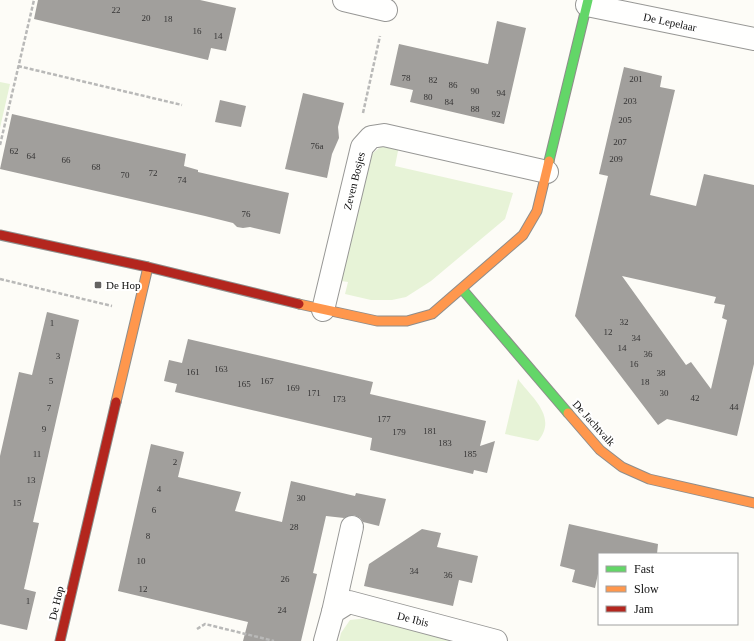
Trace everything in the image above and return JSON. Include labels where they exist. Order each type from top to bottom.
[{"type":"street","points":[[344,0],[386,10]]},
{"type":"street","points":[[0,235],[148,267],[323,310],[377,321],[407,321],[432,314],[522,235],[537,211],[587,2]]},
{"type":"street","name":"De Lepelaar","points":[[587,2],[754,39]]},
{"type":"street","points":[[371,137],[384,134],[546,172]]},
{"type":"street","name":"Zeven Bosjes","points":[[323,310],[362,147],[371,137]]},
{"type":"street","name":"De Hop","points":[[60,641],[148,267]]},
{"type":"street","name":"De Jachtvalk","points":[[462,289],[600,450],[622,467],[649,479],[754,503]]},
{"type":"street","points":[[325,641],[352,527]]},
{"type":"street","name":"De Ibis","points":[[333,612],[349,602],[496,641]]},
{"type":"path","points":[[0,145],[34,0]]},
{"type":"path","points":[[371,137],[362,118],[386,10]]},
{"type":"path","points":[[18,66],[182,105]]},
{"type":"path","points":[[0,279],[138,312]]},
{"type":"path","points":[[197,629],[205,624],[274,641]]},
{"type":"green space","points":[[0,82],[10,84],[0,128]]},
{"type":"green space","points":[[384,144],[399,146],[395,166],[513,193],[505,219],[431,281],[406,297],[392,300],[371,300],[345,294],[348,282],[341,281],[368,160],[373,153]]},
{"type":"green space","points":[[518,379],[541,408],[544,416],[545,424],[538,441],[505,434]]},
{"type":"green space","points":[[368,618],[456,641],[339,641],[341,633],[350,620]]},
{"type":"building","points":[[38,0],[200,0],[236,8],[226,51],[211,48],[208,60],[34,19]]},
{"type":"building","points":[[497,21],[526,28],[504,124],[410,102],[413,90],[390,85],[399,44],[488,64]]},
{"type":"building","points":[[624,67],[662,76],[660,87],[675,90],[650,195],[696,206],[704,174],[754,185],[754,364],[737,436],[667,419],[658,425],[575,316],[608,176],[599,174]],"holes":[[[622,276],[716,297],[714,303],[725,305],[722,318],[727,320],[711,389],[691,362],[686,365]]]},
{"type":"building","points":[[303,93],[344,103],[338,127],[339,138],[332,154],[327,178],[285,169]]},
{"type":"building","points":[[220,100],[246,106],[241,127],[215,122]]},
{"type":"building","points":[[12,114],[186,154],[184,166],[198,170],[198,172],[289,193],[280,234],[250,227],[237,227],[233,223],[205,216],[0,169]]},
{"type":"building","points":[[47,312],[79,320],[33,522],[39,523],[24,589],[36,592],[27,630],[0,624],[0,456],[19,372],[32,375]]},
{"type":"building","points":[[188,339],[373,382],[370,394],[486,421],[480,446],[495,441],[487,473],[474,470],[473,474],[370,450],[372,438],[175,392],[177,384],[164,381],[169,360],[182,363]]},
{"type":"building","points":[[151,444],[184,452],[178,477],[241,492],[235,511],[282,522],[291,481],[355,496],[356,493],[386,499],[379,526],[363,522],[360,518],[354,515],[344,518],[326,516],[313,573],[317,574],[301,641],[243,641],[248,622],[118,591]]},
{"type":"building","points":[[569,524],[658,544],[657,553],[598,553],[598,574],[595,588],[572,582],[575,570],[560,566]]},
{"type":"building","points":[[422,529],[441,533],[437,547],[478,556],[472,583],[459,580],[453,606],[364,586],[369,564]]},
{"type":"traffic: fast","points":[[549,161],[588,0]]},
{"type":"traffic: fast","points":[[462,289],[568,413]]},
{"type":"traffic: slow","points":[[299,304],[377,321],[407,321],[432,314],[523,235],[537,211],[549,161]]},
{"type":"traffic: slow","points":[[116,402],[148,267]]},
{"type":"traffic: slow","points":[[568,413],[600,450],[622,467],[649,479],[754,503]]},
{"type":"traffic: jam","points":[[0,235],[148,267],[299,304]]},
{"type":"traffic: jam","points":[[60,641],[116,402]]},
{"type":"place","name":"De Hop","points":[[98,285]]}]
